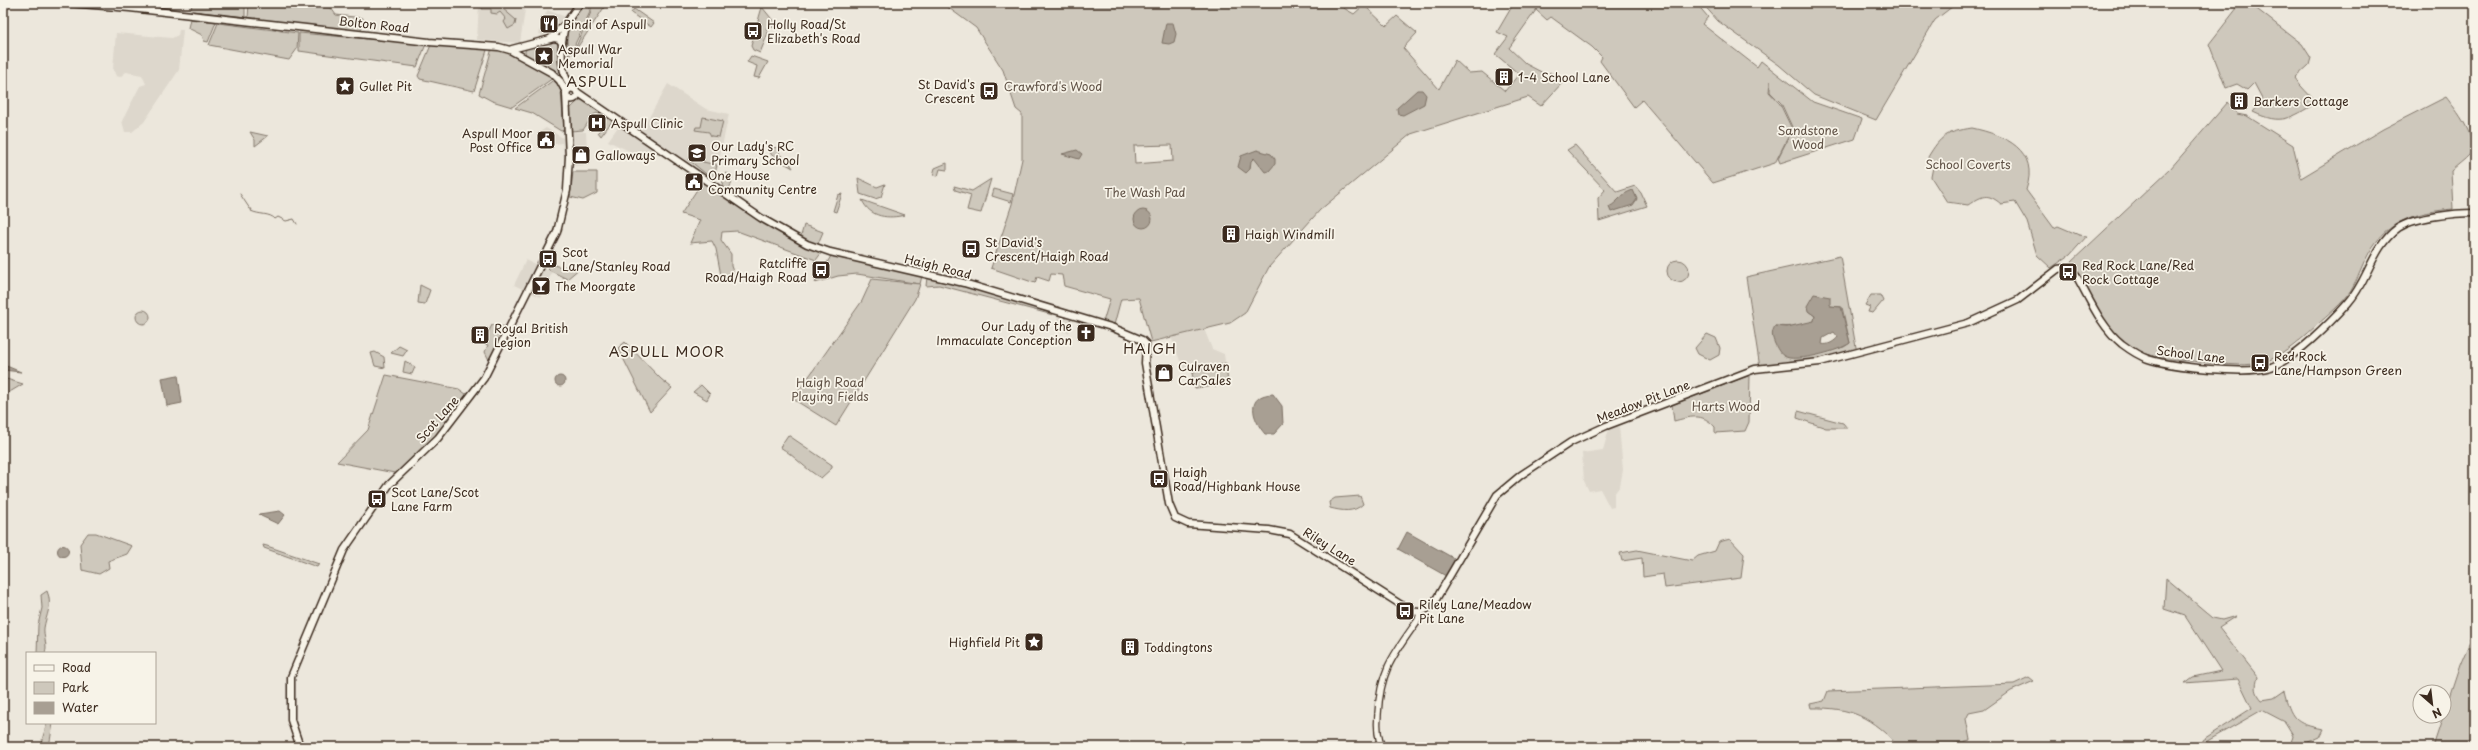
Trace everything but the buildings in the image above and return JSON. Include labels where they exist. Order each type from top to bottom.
[{"type":"main road","name":"Bolton Road","points":[[68,3],[510,50],[550,39]]},
{"type":"main road","points":[[550,39],[566,23],[580,3]]},
{"type":"main road","points":[[566,23],[562,43],[563,66],[566,80],[575,95]]},
{"type":"main road","points":[[550,39],[557,39],[562,43]]},
{"type":"main road","points":[[528,46],[525,51],[528,59]]},
{"type":"main road","name":"Bolton Road","points":[[510,50],[552,73],[560,81],[568,99],[575,95]]},
{"type":"main road","points":[[552,73],[559,72],[563,66]]},
{"type":"main road","points":[[566,93],[575,95]]},
{"type":"main road","name":"Scot Lane","points":[[300,747],[291,720],[291,677],[344,550],[389,486],[438,438],[484,378],[557,232],[567,190],[569,153],[566,93]]},
{"type":"main road","points":[[566,112],[575,95]]},
{"type":"main road","name":"Haigh Road","points":[[575,95],[587,98],[761,218],[807,244],[830,252],[964,283],[1111,327],[1145,342],[1144,357],[1155,435],[1168,504],[1173,516]]},
{"type":"main road","name":"School Lane","points":[[2077,277],[2111,334],[2133,352],[2146,359],[2161,363],[2232,370],[2272,367],[2309,340],[2349,302],[2374,258],[2398,228],[2431,218],[2475,213]]},
{"type":"main road","name":"Meadow Pit Lane","points":[[1420,613],[1427,611],[1435,601],[1497,495],[1521,475],[1571,442],[1606,426],[1755,369],[1820,362],[1968,323],[2018,300],[2058,269],[2069,269],[2077,277]]},
{"type":"main road","name":"Riley Lane","points":[[1173,516],[1181,522],[1188,524],[1269,530],[1290,534],[1403,606],[1420,613]]},
{"type":"street","name":"Meadow Pit Lane","points":[[1382,747],[1377,723],[1380,684],[1392,659],[1418,620],[1420,613]]},
{"type":"shaded area","points":[[479,3],[526,3],[520,43],[477,40]]},
{"type":"shaded area","points":[[547,10],[566,17],[552,34],[546,36],[539,34]]},
{"type":"shaded area","points":[[179,30],[183,30],[179,70],[144,122],[132,132],[125,132],[122,121],[140,86],[146,84],[142,75],[126,72],[120,77],[116,76],[113,69],[116,33],[172,38],[178,35]]},
{"type":"shaded area","name":"Our Lady's RC Primary School","points":[[668,84],[706,109],[729,114],[715,179],[710,179],[641,131]]},
{"type":"shaded area","points":[[620,124],[656,148],[646,159],[608,141]]},
{"type":"shaded area","points":[[546,128],[563,138],[570,131],[586,132],[588,165],[565,166],[562,143],[549,145],[541,131]]},
{"type":"shaded area","points":[[526,260],[552,272],[540,297],[514,285]]},
{"type":"shaded area","points":[[1058,315],[1072,319],[1069,333],[1055,329]]},
{"type":"shaded area","points":[[1204,329],[1212,349],[1224,354],[1228,385],[1195,388],[1191,370],[1184,371],[1171,337]]},
{"type":"shaded area","points":[[1619,426],[1623,470],[1620,486],[1614,494],[1614,507],[1610,508],[1600,489],[1589,491],[1584,481],[1582,453],[1603,450],[1609,429]]},
{"type":"green space","points":[[192,3],[245,3],[245,17],[191,11]]},
{"type":"green space","points":[[249,3],[305,3],[308,6],[331,8],[336,15],[363,18],[361,31],[248,18]]},
{"type":"green space","points":[[482,3],[502,3],[502,8],[516,20],[515,25],[508,29],[504,22],[506,19],[500,12],[497,14],[491,13],[491,9],[482,9]]},
{"type":"green space","points":[[583,3],[588,3],[590,12],[569,57],[567,40],[568,28]]},
{"type":"green space","points":[[591,3],[607,3],[573,54],[591,12]]},
{"type":"green space","points":[[942,3],[1335,3],[1354,14],[1364,5],[1386,26],[1397,16],[1417,33],[1403,48],[1439,89],[1455,60],[1469,73],[1482,72],[1505,91],[1519,74],[1495,54],[1508,37],[1497,32],[1514,3],[1541,3],[1509,48],[1526,64],[1547,75],[1550,72],[1562,83],[1541,106],[1528,97],[1411,134],[1320,210],[1269,267],[1245,313],[1230,323],[1151,342],[1139,298],[1121,299],[1114,325],[1103,322],[1110,299],[1064,286],[1062,275],[1051,274],[1049,281],[1037,277],[1035,283],[991,268],[1012,204],[1022,159],[1022,114],[1016,109],[1003,70],[976,28]],"holes":[[[1172,145],[1173,161],[1135,164],[1134,146]]]},
{"type":"green space","name":"Sandstone Wood","points":[[1542,3],[1696,3],[1708,17],[1702,24],[1757,67],[1761,61],[1813,102],[1862,119],[1855,139],[1780,163],[1778,158],[1793,129],[1781,103],[1770,92],[1770,81],[1769,92],[1780,104],[1792,129],[1775,163],[1713,183],[1642,100],[1634,107],[1600,61],[1602,57],[1592,47],[1551,17],[1547,20],[1536,10]]},
{"type":"green space","points":[[1702,3],[1957,3],[1935,20],[1876,120],[1814,95],[1779,65],[1718,21]]},
{"type":"green space","points":[[2241,3],[2249,3],[2302,44],[2311,58],[2309,65],[2295,78],[2316,103],[2293,116],[2272,119],[2253,112],[2263,100],[2254,83],[2247,90],[2237,84],[2226,88],[2209,44]]},
{"type":"green space","points":[[762,7],[775,23],[773,27],[766,28],[768,33],[760,53],[753,50],[751,46]]},
{"type":"green space","points":[[634,9],[654,23],[651,27],[631,13]]},
{"type":"green space","points":[[190,19],[216,22],[208,42],[204,41],[202,35],[188,28]]},
{"type":"green space","points":[[218,23],[298,33],[297,49],[289,60],[209,45]]},
{"type":"green space","points":[[299,33],[426,44],[417,67],[299,51]]},
{"type":"green space","points":[[559,39],[561,70],[557,74],[526,56],[525,51],[528,46]]},
{"type":"green space","points":[[431,45],[488,47],[474,91],[420,79],[418,76]]},
{"type":"green space","points":[[492,48],[508,52],[553,78],[512,107],[492,101],[479,94]]},
{"type":"green space","points":[[751,56],[768,62],[759,78],[754,77],[757,66],[747,62]]},
{"type":"green space","points":[[555,79],[561,91],[564,130],[561,131],[532,113],[515,108]]},
{"type":"green space","points":[[2446,97],[2465,124],[2469,132],[2472,147],[2470,154],[2451,171],[2453,209],[2428,212],[2394,225],[2376,242],[2364,262],[2351,291],[2343,300],[2301,339],[2288,350],[2276,357],[2264,362],[2238,365],[2161,358],[2135,349],[2123,341],[2102,317],[2070,263],[2170,169],[2228,102],[2237,114],[2247,116],[2293,145],[2301,178],[2383,129]]},
{"type":"green space","points":[[579,100],[584,100],[613,120],[601,136],[598,132],[606,123],[602,121],[604,118],[597,113],[593,115],[583,130],[570,131],[568,111]]},
{"type":"green space","points":[[703,117],[723,121],[719,137],[711,136],[709,132],[695,130],[696,127],[701,127]]},
{"type":"green space","name":"School Coverts","points":[[1972,128],[1996,135],[2017,147],[2024,155],[2028,164],[2029,176],[2026,190],[2054,228],[2058,226],[2079,235],[2087,236],[2070,255],[2051,268],[2037,255],[2027,222],[2015,202],[2001,204],[1992,198],[1984,197],[1977,199],[1968,205],[1947,202],[1931,177],[1933,167],[1928,157],[1941,139],[1956,131]]},
{"type":"green space","points":[[250,132],[268,136],[255,146],[255,140]]},
{"type":"green space","points":[[1575,145],[1617,192],[1635,186],[1641,193],[1647,206],[1599,221],[1598,198],[1605,190],[1567,150]]},
{"type":"green space","points":[[775,147],[780,152],[775,157],[770,152]]},
{"type":"green space","points":[[691,152],[704,154],[703,162],[717,165],[714,177],[711,178],[689,160]]},
{"type":"green space","points":[[781,155],[785,163],[789,162],[793,168],[775,158]]},
{"type":"green space","points":[[947,163],[947,170],[940,169],[938,176],[933,175],[935,168]]},
{"type":"green space","points":[[573,172],[597,172],[597,193],[583,200],[570,197]]},
{"type":"green space","points":[[725,173],[732,175],[731,185],[727,190],[722,185]]},
{"type":"green space","points":[[858,178],[877,187],[885,184],[881,197],[875,199],[860,194]]},
{"type":"green space","points":[[704,179],[761,218],[822,252],[816,260],[737,231],[722,232],[721,240],[731,254],[731,266],[735,277],[722,281],[716,249],[712,241],[690,243],[700,220],[681,214]]},
{"type":"green space","points":[[991,179],[981,213],[967,210],[971,195],[955,190],[954,186],[972,191]]},
{"type":"green space","points":[[994,189],[1013,194],[1011,202],[992,196]]},
{"type":"green space","points":[[842,194],[836,212],[833,211],[838,195]]},
{"type":"green space","points":[[862,200],[905,215],[893,217],[880,216],[865,206]]},
{"type":"green space","points":[[804,225],[823,232],[817,246],[800,239]]},
{"type":"green space","points":[[831,256],[922,276],[920,284],[857,274],[838,276],[815,283]]},
{"type":"green space","points":[[1840,256],[1857,353],[1806,364],[1760,368],[1746,277]],"holes":[[[1830,306],[1842,307],[1850,343],[1844,347],[1808,356],[1775,326],[1790,326],[1810,323],[1814,321],[1815,316],[1808,311]]]},
{"type":"green space","points":[[1678,260],[1686,263],[1689,271],[1686,279],[1678,282],[1670,279],[1667,271],[1670,263]]},
{"type":"green space","points":[[547,263],[557,266],[580,268],[567,279],[549,270]]},
{"type":"green space","points":[[927,277],[991,292],[1053,315],[939,285],[926,286]]},
{"type":"green space","name":"Haigh Road Playing Fields","points":[[872,279],[920,284],[915,299],[836,426],[793,399],[862,301]]},
{"type":"green space","points":[[420,285],[430,290],[425,304],[418,303]]},
{"type":"green space","points":[[1871,295],[1880,295],[1883,301],[1873,313],[1868,312],[1870,307],[1865,305]]},
{"type":"green space","points":[[143,310],[148,312],[150,317],[148,322],[143,324],[138,322],[136,317],[138,312]]},
{"type":"green space","points":[[492,325],[507,327],[489,360],[485,352],[488,345],[483,343]]},
{"type":"green space","points":[[1707,334],[1716,338],[1720,348],[1719,355],[1710,360],[1698,354],[1695,348]]},
{"type":"green space","points":[[625,342],[661,379],[672,388],[650,412],[618,348]]},
{"type":"green space","points":[[399,346],[407,350],[403,356],[391,353]]},
{"type":"green space","points":[[375,352],[384,357],[385,368],[375,366],[371,353]]},
{"type":"green space","points":[[405,361],[415,367],[412,374],[403,372]]},
{"type":"green space","points":[[1226,363],[1228,385],[1195,388],[1192,373]]},
{"type":"green space","points":[[386,375],[459,389],[470,397],[437,440],[400,474],[337,462],[368,430]]},
{"type":"green space","name":"Harts Wood","points":[[1750,375],[1749,422],[1745,431],[1715,433],[1715,427],[1701,417],[1691,417],[1674,421],[1672,405]]},
{"type":"green space","points":[[3,378],[23,384],[3,396]]},
{"type":"green space","points":[[701,385],[710,394],[707,400],[693,392]]},
{"type":"green space","points":[[1798,411],[1843,423],[1847,428],[1826,428],[1797,418]]},
{"type":"green space","points":[[788,435],[832,465],[832,468],[821,478],[810,471],[780,447]]},
{"type":"green space","points":[[1360,496],[1363,504],[1356,509],[1343,510],[1330,508],[1329,502],[1335,498]]},
{"type":"green space","points":[[88,533],[96,533],[132,546],[127,554],[108,561],[109,568],[99,574],[82,570],[80,544]]},
{"type":"green space","points":[[1730,539],[1744,554],[1741,578],[1665,588],[1663,574],[1643,577],[1642,558],[1622,561],[1620,553],[1637,550],[1692,561],[1698,556],[1715,551],[1719,542]]},
{"type":"green space","points":[[263,545],[319,564],[317,567],[264,548]]},
{"type":"green space","points":[[2166,578],[2213,618],[2222,620],[2236,616],[2219,627],[2258,677],[2256,689],[2262,700],[2274,698],[2284,691],[2289,708],[2295,718],[2306,725],[2323,729],[2319,737],[2296,747],[2290,747],[2293,735],[2285,722],[2262,710],[2202,744],[2202,740],[2252,708],[2238,679],[2185,683],[2193,677],[2221,671],[2185,616],[2164,609]]},
{"type":"green space","points":[[47,591],[49,596],[44,628],[45,652],[37,652],[38,625],[42,608],[41,595]]},
{"type":"green space","points":[[2475,630],[2475,747],[2433,747],[2441,724],[2452,724],[2452,689],[2460,665]]},
{"type":"green space","points":[[2029,677],[2034,681],[2011,691],[1984,710],[1969,713],[1966,719],[1970,740],[1943,747],[1899,747],[1879,728],[1860,716],[1838,709],[1811,708],[1810,704],[1824,701],[1828,691],[2014,684]]},
{"type":"green space","points":[[47,724],[53,724],[49,747],[40,747]]},
{"type":"water","points":[[1166,23],[1173,23],[1176,34],[1174,42],[1169,44],[1162,43]]},
{"type":"water","points":[[1417,90],[1422,90],[1426,95],[1424,104],[1403,115],[1398,114],[1397,108]]},
{"type":"water","points":[[1077,150],[1082,154],[1079,159],[1062,154]]},
{"type":"water","points":[[1257,150],[1271,154],[1275,159],[1275,164],[1269,171],[1265,172],[1254,158],[1251,161],[1250,169],[1246,173],[1238,167],[1241,156]]},
{"type":"water","points":[[1633,190],[1637,199],[1633,205],[1611,212],[1609,207],[1625,194]]},
{"type":"water","points":[[1139,210],[1147,210],[1152,215],[1150,226],[1147,228],[1139,228],[1134,223],[1134,215]]},
{"type":"water","points":[[1814,294],[1830,297],[1830,306],[1841,307],[1850,343],[1830,352],[1803,358],[1790,358],[1782,355],[1774,342],[1772,333],[1775,326],[1787,327],[1814,321],[1815,316],[1808,311],[1807,306]],"holes":[[[1834,332],[1838,337],[1831,343],[1822,344],[1823,338]]]},
{"type":"water","points":[[3,360],[6,361],[4,365],[21,372],[3,370]]},
{"type":"water","points":[[178,375],[182,403],[167,406],[162,378]]},
{"type":"water","points":[[558,376],[562,376],[565,381],[562,386],[558,386],[555,383],[555,379]]},
{"type":"water","points":[[1273,394],[1282,406],[1283,424],[1274,434],[1265,434],[1260,428],[1254,415],[1255,403],[1264,395]]},
{"type":"water","points":[[280,511],[285,515],[278,524],[259,514]]},
{"type":"water","points":[[1407,532],[1455,559],[1446,576],[1398,549]]},
{"type":"water","points":[[63,545],[67,547],[69,551],[67,555],[63,557],[59,555],[57,551],[59,547]]},
{"type":"waterway","points":[[240,194],[250,209],[252,209],[251,211],[270,216],[275,219],[278,217],[286,221],[294,219],[297,224]]},
{"type":"place","name":"Bindi of Aspull","points":[[549,24]]},
{"type":"place","name":"Holly Road/St Elizabeth's Road","points":[[753,31]]},
{"type":"place","name":"Aspull War Memorial","points":[[544,56]]},
{"type":"place","name":"1-4 School Lane","points":[[1504,77]]},
{"type":"place","name":"Gullet Pit","points":[[345,86]]},
{"type":"place","name":"St David's Crescent","points":[[989,91]]},
{"type":"place","name":"Barkers Cottage","points":[[2239,101]]},
{"type":"place","name":"Aspull Clinic","points":[[597,123]]},
{"type":"place","name":"Aspull Moor Post Office","points":[[546,140]]},
{"type":"place","name":"Our Lady's RC Primary School","points":[[697,153]]},
{"type":"place","name":"Galloways","points":[[581,155]]},
{"type":"place","name":"One House Community Centre","points":[[694,182]]},
{"type":"place","name":"Haigh Windmill","points":[[1231,234]]},
{"type":"place","name":"St David's Crescent/Haigh Road","points":[[971,249]]},
{"type":"place","name":"Scot Lane/Stanley Road","points":[[548,259]]},
{"type":"place","name":"Ratcliffe Road/Haigh Road","points":[[821,270]]},
{"type":"place","name":"Red Rock Lane/Red Rock Cottage","points":[[2068,272]]},
{"type":"place","name":"The Moorgate","points":[[541,286]]},
{"type":"place","name":"Our Lady of the Immaculate Conception","points":[[1086,333]]},
{"type":"place","name":"Royal British Legion","points":[[480,335]]},
{"type":"place","name":"Red Rock Lane/Hampson Green","points":[[2260,363]]},
{"type":"place","name":"Culraven CarSales","points":[[1164,373]]},
{"type":"place","name":"Haigh Road/Highbank House","points":[[1159,479]]},
{"type":"place","name":"Scot Lane/Scot Lane Farm","points":[[377,499]]},
{"type":"place","name":"Riley Lane/Meadow Pit Lane","points":[[1405,611]]},
{"type":"place","name":"Highfield Pit","points":[[1034,642]]},
{"type":"place","name":"Toddingtons","points":[[1130,647]]},
{"type":"district","name":"ASPULL","points":[[597,81]]},
{"type":"district","name":"HAIGH","points":[[1150,348]]},
{"type":"district","name":"ASPULL MOOR","points":[[667,351]]},
{"type":"park label","name":"Crawford's Wood","points":[[1053,86]]},
{"type":"park label","name":"The Wash Pad","points":[[1145,192]]}]
